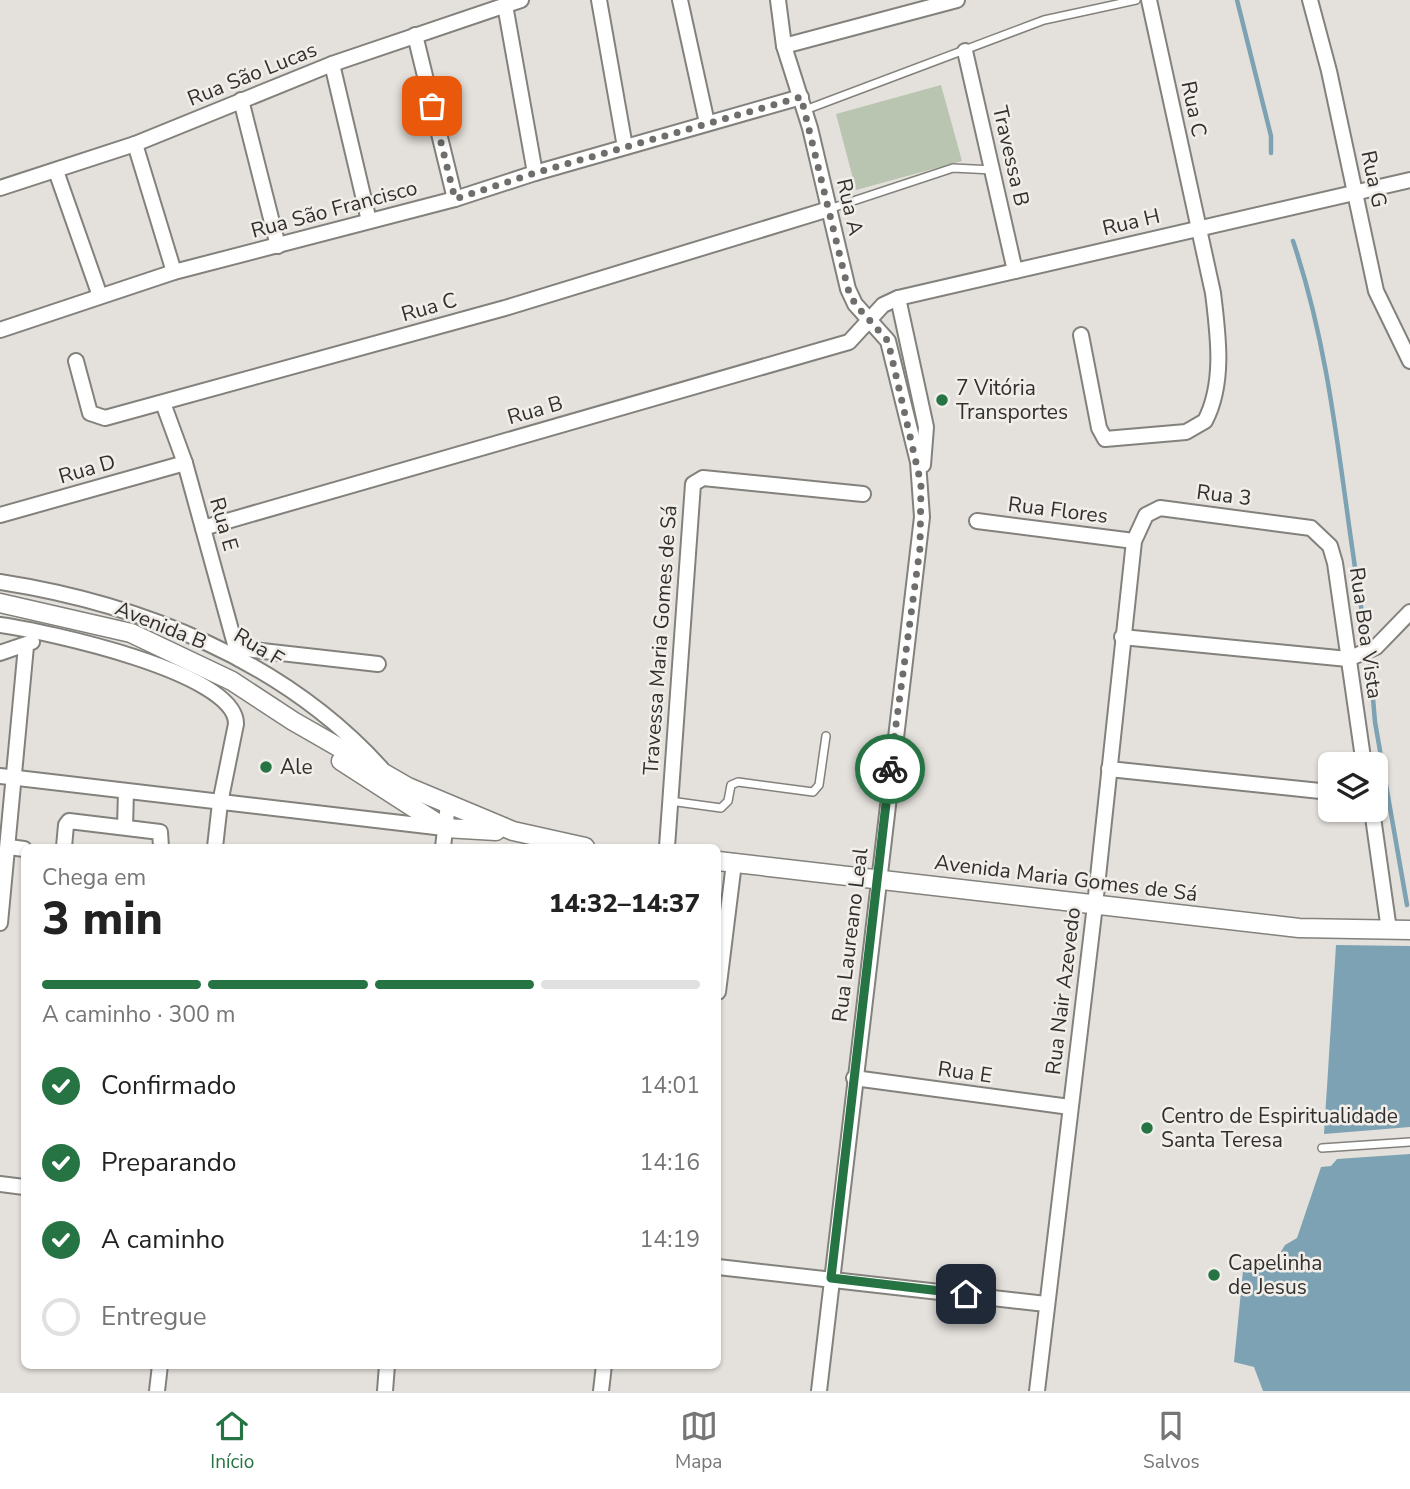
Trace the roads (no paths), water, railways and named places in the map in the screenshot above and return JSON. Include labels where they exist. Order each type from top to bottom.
[{"type":"street","name":"Rua São Lucas","points":[[0,188],[135,144],[332,64],[521,0]]},
{"type":"street","points":[[599,0],[625,147]]},
{"type":"street","points":[[680,0],[707,123]]},
{"type":"street","name":"Rua A","points":[[778,0],[784,46],[803,104],[848,289],[855,304],[870,320]]},
{"type":"street","points":[[784,46],[957,0]]},
{"type":"street","name":"Rua C","points":[[1081,335],[1099,428],[1105,439],[1186,432],[1197,428],[1210,413],[1217,378],[1218,335],[1213,293],[1149,0]]},
{"type":"street","name":"Rua G","points":[[1310,0],[1329,71],[1376,290],[1410,361]]},
{"type":"street","points":[[505,5],[535,173]]},
{"type":"street","points":[[415,36],[455,199]]},
{"type":"street","name":"Travessa B","points":[[965,51],[1015,271]]},
{"type":"street","points":[[332,64],[369,221]]},
{"type":"street","points":[[241,100],[278,246]]},
{"type":"street","name":"Rua São Francisco","points":[[0,330],[174,272],[455,199],[707,123],[803,104]]},
{"type":"street","points":[[135,144],[174,272]]},
{"type":"street","points":[[56,171],[100,296]]},
{"type":"street","name":"Rua H","points":[[870,320],[883,305],[898,298],[1410,180]]},
{"type":"street","name":"Rua C","points":[[76,361],[90,413],[97,417],[163,403],[505,308],[829,209]]},
{"type":"street","name":"Rua Laureano Leal","points":[[819,1391],[877,879],[920,548],[921,484],[926,427],[898,298]]},
{"type":"street","name":"Rua Laureano Leal","points":[[870,320],[888,341],[921,484]]},
{"type":"street","name":"Rua B","points":[[203,528],[849,341],[870,320]]},
{"type":"street","name":"Rua E","points":[[163,403],[185,463],[238,653]]},
{"type":"street","name":"Rua D","points":[[0,515],[185,463]]},
{"type":"street","name":"Travessa Maria Gomes de Sá","points":[[667,844],[693,484],[703,478],[863,494]]},
{"type":"street","name":"Rua 3","points":[[1146,515],[1160,508],[1298,526]]},
{"type":"street","name":"Rua Nair Azevedo","points":[[1037,1391],[1096,905],[1122,637],[1134,541],[1146,515]]},
{"type":"street","name":"Rua Flores","points":[[977,521],[1134,541]]},
{"type":"street","name":"Rua Boa Vista","points":[[1298,526],[1318,532],[1330,546],[1362,752]]},
{"type":"street","name":"Rua F","points":[[0,582],[100,602],[238,653],[331,721],[363,749],[388,777]]},
{"type":"street","name":"Avenida B","points":[[0,603],[131,633],[203,665],[388,777],[448,804]]},
{"type":"street","points":[[1122,637],[1348,659],[1376,647],[1410,612]]},
{"type":"street","points":[[0,625],[48,631],[111,648],[215,693],[237,713],[215,844]]},
{"type":"street","points":[[0,653],[26,646],[48,631]]},
{"type":"street","points":[[0,923],[3,868],[9,847],[16,778],[26,646]]},
{"type":"street","name":"Rua F","points":[[238,653],[378,664]]},
{"type":"street","name":"Avenida B","points":[[293,721],[304,736],[445,828]]},
{"type":"street","points":[[1109,769],[1318,791]]},
{"type":"street","points":[[0,776],[445,828],[513,831],[572,844]]},
{"type":"street","points":[[125,827],[126,792]]},
{"type":"street","points":[[443,844],[448,804],[513,831]]},
{"type":"street","points":[[64,844],[66,825],[69,821],[162,832],[161,844]]},
{"type":"street","points":[[1373,822],[1389,930]]},
{"type":"street","points":[[9,847],[21,849]]},
{"type":"street","points":[[721,943],[726,862]]},
{"type":"street","name":"Avenida Maria Gomes de Sá","points":[[726,862],[1298,928],[1410,930]]},
{"type":"street","name":"Rua E","points":[[854,1078],[1070,1107]]},
{"type":"street","points":[[0,1184],[21,1186]]},
{"type":"street","points":[[721,1268],[831,1278],[1046,1304]]},
{"type":"street","points":[[157,1391],[160,1369]]},
{"type":"street","points":[[385,1391],[387,1369]]},
{"type":"street","points":[[601,1391],[604,1369]]},
{"type":"lane","points":[[803,104],[965,51],[1044,20],[1136,0]]},
{"type":"lane","points":[[829,209],[953,168],[994,170]]},
{"type":"lane","points":[[669,801],[720,808],[728,801],[731,785],[738,782],[813,792],[818,785],[826,736]]},
{"type":"lane","points":[[1322,1149],[1410,1142]]},
{"type":"water","points":[[1336,945],[1410,946],[1410,1127],[1324,1134]]},
{"type":"water","points":[[1410,1154],[1410,1391],[1263,1391],[1254,1367],[1234,1362],[1244,1261],[1273,1265],[1285,1245],[1297,1238],[1321,1167],[1331,1166],[1337,1159]]},
{"type":"waterway","points":[[1237,0],[1271,136],[1271,153]]},
{"type":"waterway","points":[[1293,241],[1307,289],[1329,387],[1366,636]]},
{"type":"waterway","points":[[1370,663],[1375,722],[1407,905]]},
{"type":"place","name":"7 Vitória Transportes","points":[[942,400]]},
{"type":"place","name":"Ale","points":[[266,767]]},
{"type":"place","name":"Centro de Espiritualidade Santa Teresa","points":[[1147,1128]]},
{"type":"place","name":"Capelinha de Jesus","points":[[1214,1275]]}]
